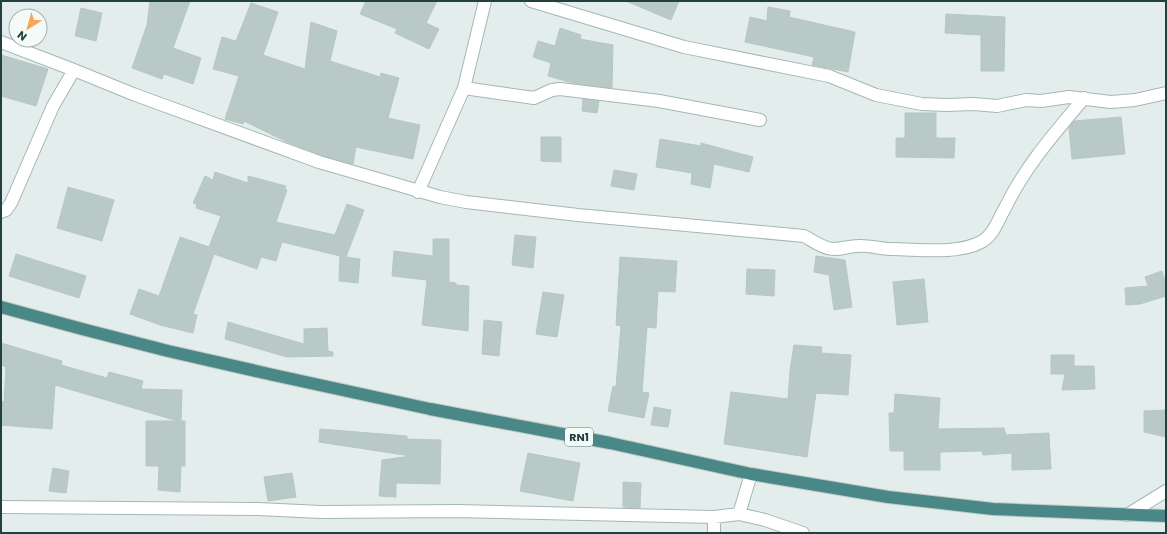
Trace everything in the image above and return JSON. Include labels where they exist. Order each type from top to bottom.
[{"type":"highway","name":"RN1","points":[[2,310],[168,351],[278,376],[430,409],[610,443],[751,474],[888,497],[993,509],[1166,516]]},
{"type":"street","points":[[418,192],[464,88],[485,1]]},
{"type":"street","points":[[531,1],[684,47],[829,76],[876,95],[922,104],[997,106],[1026,100],[1057,100],[1069,97],[1110,102],[1135,100],[1166,93]]},
{"type":"street","points":[[1,42],[132,94],[319,162],[418,192],[466,202],[548,212],[804,236],[822,246],[834,249],[859,246],[883,249],[942,250],[968,248],[981,242],[990,236],[1028,167],[1084,98]]},
{"type":"street","points":[[1,212],[6,210],[12,204],[53,106],[74,70]]},
{"type":"street","points":[[464,88],[534,98],[545,92],[560,90],[660,101],[760,120]]},
{"type":"street","points":[[739,514],[751,474]]},
{"type":"street","points":[[1127,515],[1166,491]]},
{"type":"street","points":[[1,507],[258,509],[321,512],[457,511],[714,517],[739,514],[765,520],[803,533]]},
{"type":"street","points":[[714,517],[714,533]]},
{"type":"building","points":[[150,1],[190,1],[173,48],[201,58],[193,84],[164,74],[162,79],[132,68],[147,25]]},
{"type":"building","points":[[366,1],[437,1],[426,23],[439,29],[429,49],[395,33],[397,29],[360,14]]},
{"type":"building","points":[[626,1],[679,1],[671,20]]},
{"type":"building","points":[[251,3],[278,12],[263,55],[305,69],[311,22],[337,31],[330,61],[380,77],[381,73],[399,78],[388,118],[420,125],[413,159],[356,147],[353,164],[321,155],[289,143],[244,121],[243,124],[225,119],[239,76],[213,69],[222,37],[236,41]]},
{"type":"building","points":[[768,7],[790,11],[789,17],[855,32],[848,72],[812,65],[814,57],[745,42],[750,17],[767,21]]},
{"type":"building","points":[[81,8],[102,13],[96,41],[75,36]]},
{"type":"building","points":[[946,14],[1005,17],[1004,71],[981,71],[981,35],[945,33]]},
{"type":"building","points":[[560,28],[581,35],[580,39],[613,45],[612,88],[573,83],[548,76],[551,63],[533,57],[538,41],[555,46]]},
{"type":"building","points":[[1,55],[48,69],[36,106],[1,96]]},
{"type":"building","points":[[583,99],[599,101],[597,113],[582,111]]},
{"type":"building","points":[[905,113],[936,113],[936,138],[955,138],[954,158],[896,157],[896,138],[905,138]]},
{"type":"building","points":[[1121,117],[1125,154],[1072,159],[1069,128],[1074,121]]},
{"type":"building","points":[[541,137],[561,137],[561,162],[541,161]]},
{"type":"building","points":[[660,139],[701,146],[701,143],[753,157],[749,172],[714,164],[710,188],[691,184],[692,173],[656,167]]},
{"type":"building","points":[[614,170],[637,174],[634,190],[611,186]]},
{"type":"building","points":[[215,172],[248,183],[248,176],[286,186],[285,189],[287,190],[276,222],[335,235],[347,204],[364,210],[346,257],[360,259],[358,283],[339,281],[340,256],[282,242],[276,261],[261,257],[257,269],[214,254],[193,314],[197,315],[193,333],[160,325],[130,314],[139,289],[159,296],[180,237],[209,247],[221,216],[196,208],[197,204],[193,203],[205,176],[213,180]]},
{"type":"building","points":[[68,187],[114,200],[102,241],[57,228]]},
{"type":"building","points":[[515,235],[536,237],[533,268],[512,265]]},
{"type":"building","points":[[433,239],[449,239],[449,282],[456,283],[456,285],[469,286],[468,331],[422,325],[427,280],[392,276],[394,251],[433,256]]},
{"type":"building","points":[[16,254],[86,276],[79,298],[9,276]]},
{"type":"building","points":[[816,256],[845,260],[852,307],[834,310],[829,275],[814,272]]},
{"type":"building","points":[[620,257],[677,261],[675,292],[658,291],[656,328],[647,327],[642,392],[649,393],[644,418],[608,411],[613,386],[616,387],[621,326],[616,325]]},
{"type":"building","points":[[747,269],[775,270],[774,296],[746,294]]},
{"type":"building","points":[[1162,271],[1166,283],[1166,296],[1140,304],[1126,305],[1125,288],[1148,286],[1145,277]]},
{"type":"building","points":[[924,279],[928,322],[897,325],[893,282]]},
{"type":"building","points":[[543,292],[564,295],[557,337],[536,334]]},
{"type":"building","points":[[484,320],[502,322],[499,356],[482,354]]},
{"type":"building","points":[[228,322],[304,344],[304,329],[327,328],[328,351],[333,352],[333,356],[287,357],[225,339]]},
{"type":"building","points":[[1,343],[62,361],[61,365],[107,378],[109,372],[143,381],[141,389],[182,390],[181,421],[185,421],[185,466],[181,466],[180,492],[158,490],[159,466],[146,466],[146,421],[178,421],[55,385],[52,429],[1,425],[1,401],[4,402],[6,367],[1,365]]},
{"type":"building","points":[[794,345],[822,347],[821,353],[851,355],[848,395],[816,393],[807,457],[724,444],[731,392],[788,399],[790,370]]},
{"type":"building","points":[[1051,355],[1074,355],[1074,366],[1094,366],[1095,389],[1062,390],[1065,374],[1051,374]]},
{"type":"building","points":[[895,394],[940,398],[938,429],[1004,428],[1006,435],[1049,433],[1051,469],[1012,470],[1012,453],[983,455],[982,451],[940,452],[940,470],[904,470],[904,451],[890,451],[889,413],[894,413]]},
{"type":"building","points":[[654,407],[671,410],[668,427],[651,425]]},
{"type":"building","points":[[1166,410],[1166,437],[1144,432],[1144,411]]},
{"type":"building","points":[[320,429],[407,436],[407,439],[441,440],[440,484],[396,483],[396,497],[379,496],[382,460],[411,456],[319,442]]},
{"type":"building","points":[[528,453],[580,463],[573,501],[520,491]]},
{"type":"building","points":[[53,468],[69,471],[66,493],[49,491]]},
{"type":"building","points":[[292,473],[296,497],[268,501],[264,477]]},
{"type":"building","points":[[623,482],[641,483],[640,508],[623,507]]}]
